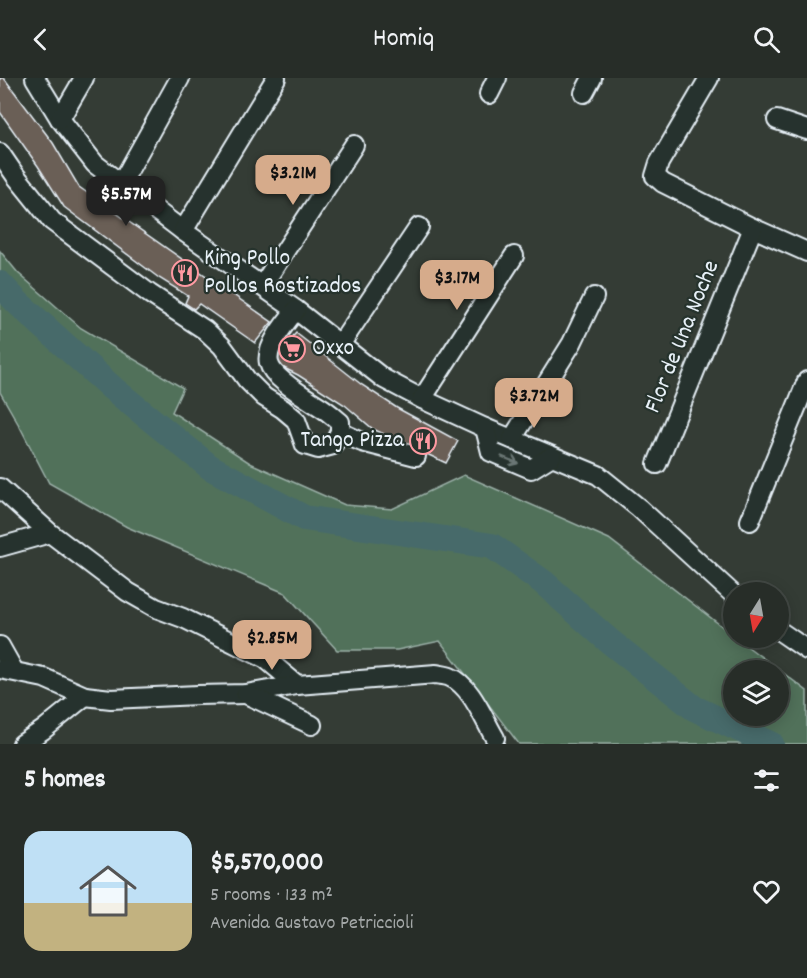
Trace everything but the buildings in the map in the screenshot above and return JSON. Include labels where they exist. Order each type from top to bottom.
[{"type":"street","points":[[35,78],[60,119],[94,164],[183,231],[296,310],[384,378],[422,399],[485,428],[598,475],[639,508],[723,585]]},
{"type":"street","points":[[60,119],[84,78]]},
{"type":"street","points":[[121,184],[180,78]]},
{"type":"street","points":[[183,231],[276,78]]},
{"type":"street","points":[[709,78],[659,163],[655,176],[663,183],[807,252]]},
{"type":"street","points":[[777,120],[807,130]]},
{"type":"street","points":[[262,286],[354,145]]},
{"type":"street","points":[[0,153],[52,221],[150,294],[205,330],[222,346],[247,380],[264,397],[296,420],[305,445],[318,449],[333,445],[340,432],[340,422],[277,377],[269,363],[270,352],[277,334],[296,310]]},
{"type":"street","points":[[340,345],[418,227]]},
{"type":"street","name":"Flor de Una Noche","points":[[657,464],[753,228]]},
{"type":"street","points":[[422,399],[514,256]]},
{"type":"street","points":[[512,439],[572,343],[594,297]]},
{"type":"street","points":[[750,521],[807,381]]},
{"type":"street","points":[[485,428],[491,452],[531,469],[552,456]]},
{"type":"street","points":[[340,432],[362,442],[416,456]]},
{"type":"street","points":[[0,488],[50,533],[128,592],[156,608],[183,618],[266,659],[297,685]]},
{"type":"street","points":[[0,547],[50,533]]},
{"type":"street","points":[[789,636],[806,646]]},
{"type":"street","points":[[0,646],[7,670],[44,678],[85,696],[111,699],[246,694],[297,685],[436,674],[450,677],[461,684],[495,738]]},
{"type":"street","points":[[246,694],[312,725]]},
{"type":"street","points":[[22,744],[85,696]]},
{"type":"green space","points":[[0,251],[18,273],[81,328],[183,388],[172,412],[250,463],[345,505],[392,509],[464,475],[609,539],[723,627],[723,648],[749,648],[765,660],[723,660],[723,726],[789,726],[789,678],[807,691],[807,744],[519,744],[440,641],[397,650],[337,650],[285,593],[127,527],[49,483],[0,392]]},
{"type":"waterway","points":[[0,284],[112,388],[210,467],[304,518],[492,546],[543,582],[608,640],[694,708],[771,744]]},
{"type":"place","name":"King Pollo Pollos Rostizados","points":[[185,273]]},
{"type":"place","name":"Oxxo","points":[[292,349]]},
{"type":"place","name":"Tango Pizza","points":[[423,441]]}]
